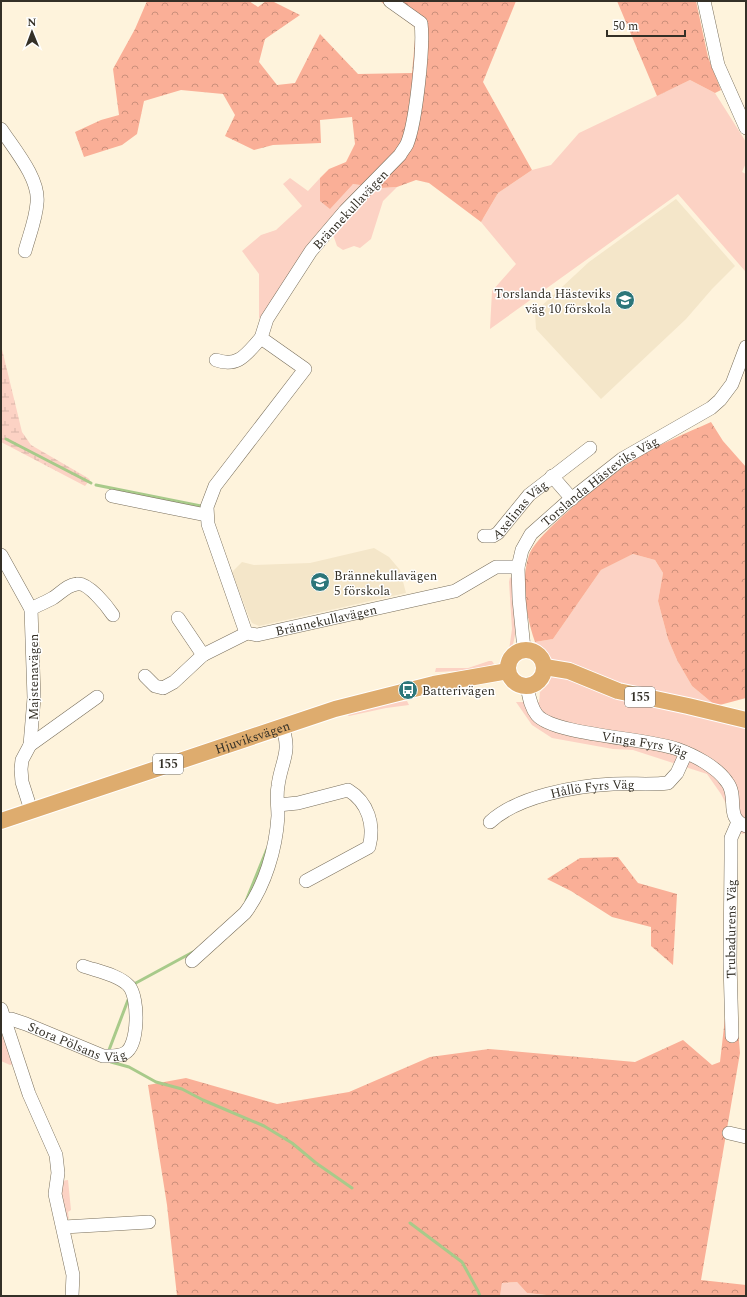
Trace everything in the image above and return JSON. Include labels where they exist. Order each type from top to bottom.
[{"type":"main road","points":[[524,650],[532,650],[538,654],[543,660],[545,667],[541,679],[536,683],[527,686],[515,682],[508,671],[508,665],[512,657],[516,652],[524,650]]},
{"type":"main road","name":"155","points":[[545,667],[569,671],[618,691],[746,720]]},
{"type":"main road","name":"Hjuviksvägen","points":[[1,821],[335,709],[384,695],[464,678],[508,671]]},
{"type":"street","name":"Brännekullavägen","points":[[261,338],[270,314],[312,251],[344,211],[400,155],[407,144],[416,102],[423,36],[421,23],[390,1]]},
{"type":"street","points":[[704,1],[718,65],[730,96],[746,128]]},
{"type":"street","points":[[1,129],[32,179],[36,189],[37,203],[25,251]]},
{"type":"street","points":[[216,360],[225,363],[235,362],[261,338],[306,369],[215,486],[210,497],[206,515],[208,524],[247,633]]},
{"type":"street","name":"Torslanda Hästeviks Väg","points":[[524,650],[519,599],[518,567],[522,550],[531,534],[622,459],[698,417],[720,400],[732,384],[746,347]]},
{"type":"street","name":"Axelinas Väg","points":[[484,536],[493,536],[498,533],[522,502],[552,476],[590,448]]},
{"type":"street","name":"Axelinas Väg","points":[[552,476],[572,499]]},
{"type":"street","points":[[112,496],[206,515]]},
{"type":"street","name":"Majstenavägen","points":[[1,555],[31,609],[34,698],[30,745],[22,760],[21,769],[22,782],[31,810]]},
{"type":"street","name":"Brännekullavägen","points":[[145,676],[155,686],[162,688],[174,682],[203,655],[247,633],[257,636],[435,596],[454,590],[496,567],[518,567]]},
{"type":"street","points":[[31,609],[54,597],[67,588],[77,584],[84,585],[106,605],[113,615]]},
{"type":"street","points":[[178,618],[203,655]]},
{"type":"street","name":"Vinga Fyrs Väg","points":[[527,686],[530,703],[533,709],[543,721],[549,724],[665,745],[686,753],[705,763],[728,782],[732,795],[734,817],[742,824]]},
{"type":"street","name":"Majstenavägen","points":[[30,745],[97,697]]},
{"type":"street","points":[[192,961],[230,928],[252,904],[273,852],[278,805],[278,782],[287,752],[282,726]]},
{"type":"street","name":"Hållö Fyrs Väg","points":[[490,822],[499,813],[512,807],[529,800],[563,791],[611,784],[668,783],[677,773],[686,753]]},
{"type":"street","points":[[278,805],[298,803],[348,790],[359,799],[368,814],[372,825],[372,836],[369,847],[306,881]]},
{"type":"street","name":"Trubadurens Väg","points":[[732,1036],[730,962],[731,858],[732,838],[742,824]]},
{"type":"street","name":"Stora Pölsans Väg","points":[[3,1015],[103,1056],[114,1057],[126,1053],[133,1043],[136,1019],[134,996],[128,986],[118,979],[83,966]]},
{"type":"street","name":"Stora Pölsans Väg","points":[[3,1015],[29,1094],[56,1155],[58,1173],[55,1194],[64,1227],[74,1275],[72,1296]]},
{"type":"street","points":[[729,1133],[746,1137]]},
{"type":"street","points":[[64,1227],[149,1222]]},
{"type":"shaded area","name":"Torslanda Hästeviks väg 10 förskola","points":[[676,199],[735,266],[712,289],[686,319],[601,399],[536,329],[535,312],[589,262]]},
{"type":"shaded area","name":"Brännekullavägen 5 förskola","points":[[374,548],[389,557],[400,570],[406,593],[259,626],[252,623],[249,617],[232,572],[242,562],[254,565],[310,563]]},
{"type":"green space","points":[[147,1],[249,1],[258,7],[266,1],[272,1],[300,15],[265,39],[259,62],[277,85],[295,83],[320,34],[358,74],[412,73],[416,28],[380,1],[516,1],[483,82],[532,170],[498,193],[481,222],[429,183],[416,180],[397,187],[381,188],[353,184],[330,209],[320,201],[320,178],[329,169],[346,162],[355,144],[352,117],[320,120],[321,143],[273,145],[254,150],[225,136],[235,115],[223,94],[181,90],[144,101],[137,134],[122,145],[84,157],[75,132],[101,120],[119,115],[113,69],[135,29]]},
{"type":"green space","points":[[617,1],[696,1],[708,57],[721,90],[715,93],[690,80],[657,96]]},
{"type":"green space","points":[[690,80],[715,93],[746,142],[746,163],[742,172],[746,174],[746,270],[745,271],[678,194],[490,329],[492,291],[516,264],[481,222],[498,193],[532,170],[551,165],[579,133]]},
{"type":"green space","points":[[290,178],[308,191],[320,178],[320,201],[353,184],[381,188],[397,187],[383,201],[371,239],[360,248],[354,246],[343,250],[337,246],[329,223],[259,319],[259,274],[242,251],[261,235],[276,230],[302,206],[283,184]]},
{"type":"green space","points":[[1,345],[22,432],[31,445],[88,478],[90,480],[85,486],[1,442]]},
{"type":"green space","points":[[711,422],[723,441],[746,467],[746,698],[716,706],[692,686],[677,660],[668,639],[658,601],[663,573],[655,560],[633,554],[601,570],[553,639],[535,642],[525,599],[526,565],[529,555],[546,532],[577,503],[626,465],[664,443]]},
{"type":"green space","points":[[633,554],[655,560],[663,573],[658,601],[668,639],[677,660],[692,686],[716,706],[746,713],[746,833],[742,834],[721,794],[707,774],[633,750],[613,749],[552,738],[532,725],[516,702],[539,702],[540,692],[549,683],[546,654],[535,642],[553,639],[601,570]]},
{"type":"green space","points":[[510,577],[513,580],[516,623],[515,635],[509,654],[502,660],[509,650],[512,629]]},
{"type":"green space","points":[[492,661],[494,664],[472,669],[435,672],[436,668],[468,668]]},
{"type":"green space","points":[[407,701],[409,705],[349,716],[346,714],[380,704]]},
{"type":"green space","points":[[618,857],[638,883],[677,894],[673,965],[651,946],[651,927],[612,917],[571,891],[547,879],[580,858]]},
{"type":"green space","points":[[737,1017],[740,1053],[701,1280],[746,1285],[746,1296],[556,1296],[527,1293],[517,1282],[502,1283],[500,1296],[177,1296],[167,1205],[148,1085],[186,1078],[277,1104],[349,1092],[430,1057],[489,1049],[635,1062],[683,1040],[712,1065],[720,1062],[725,1018]]},
{"type":"green space","points":[[1,1024],[15,1064],[10,1065],[1,1061]]},
{"type":"green space","points":[[68,1180],[71,1210],[68,1212],[69,1219],[64,1216],[60,1181]]},
{"type":"green space","points":[[517,1282],[527,1293],[556,1296],[500,1296],[502,1283]]},
{"type":"waterway","points":[[6,439],[91,483]]},
{"type":"waterway","points":[[96,485],[201,506]]},
{"type":"waterway","points":[[246,901],[267,849]]},
{"type":"waterway","points":[[134,984],[193,952]]},
{"type":"waterway","points":[[109,1050],[128,1000]]},
{"type":"waterway","points":[[111,1062],[129,1067],[156,1082],[182,1089],[203,1100],[264,1126],[292,1143],[316,1163],[352,1188]]},
{"type":"waterway","points":[[410,1223],[462,1262],[480,1296]]},
{"type":"place","name":"Torslanda Hästeviks väg 10 förskola","points":[[625,300]]},
{"type":"place","name":"Brännekullavägen 5 förskola","points":[[320,582]]},
{"type":"place","name":"Batterivägen","points":[[408,690]]}]
